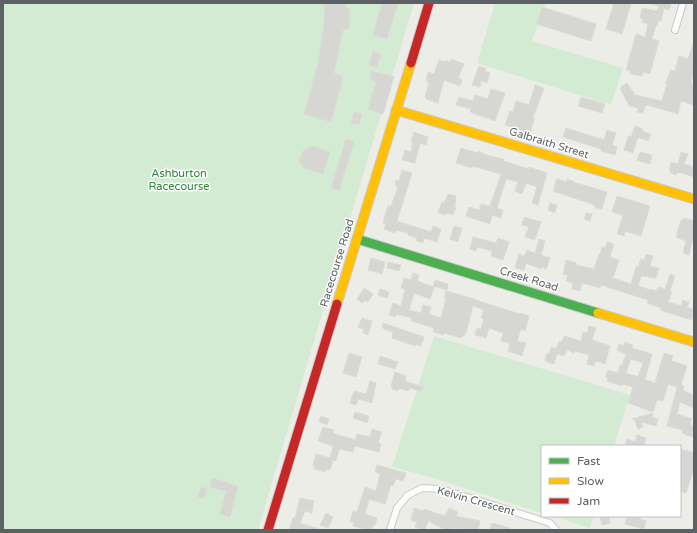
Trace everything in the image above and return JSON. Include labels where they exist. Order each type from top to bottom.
[{"type":"street","name":"Racecourse Road","points":[[268,530],[429,3]]},
{"type":"street","points":[[675,30],[683,3]]},
{"type":"street","name":"Galbraith Street","points":[[396,110],[694,199]]},
{"type":"street","name":"Creek Road","points":[[357,239],[694,342]]},
{"type":"street","name":"Kelvin Crescent","points":[[390,530],[397,508],[408,495],[422,488],[441,489],[550,523],[556,530]]},
{"type":"green space","name":"Ashburton Racecourse","points":[[3,3],[414,3],[258,530],[3,530]]},
{"type":"green space","points":[[495,3],[546,3],[532,41],[623,68],[611,105],[477,63]]},
{"type":"green space","points":[[434,336],[630,395],[614,445],[541,445],[541,513],[430,477],[392,467]]},
{"type":"green space","points":[[555,517],[594,517],[590,528]]},
{"type":"building","points":[[325,3],[346,3],[346,8],[350,8],[349,28],[343,30],[334,73],[343,77],[331,122],[304,114],[318,64],[324,24]]},
{"type":"building","points":[[382,3],[398,3],[387,39],[373,35]]},
{"type":"building","points":[[614,3],[631,3],[622,34],[606,29]]},
{"type":"building","points":[[671,3],[669,10],[664,8],[661,21],[659,20],[657,26],[656,25],[652,39],[659,41],[650,74],[643,72],[642,76],[630,74],[630,71],[626,70],[636,34],[645,37],[648,24],[642,22],[643,19],[640,18],[642,8],[657,11],[659,6],[652,4]]},
{"type":"building","points":[[542,7],[596,24],[591,41],[537,24]]},
{"type":"building","points":[[693,44],[694,72],[691,83],[694,84],[694,105],[681,101],[678,114],[647,105],[645,106],[643,113],[637,112],[638,108],[629,106],[620,88],[627,83],[635,95],[662,101],[667,84],[665,84],[671,70],[675,71],[679,56],[688,59]]},
{"type":"building","points":[[373,51],[381,54],[377,67],[369,65]]},
{"type":"building","points":[[451,59],[464,64],[458,78],[462,80],[460,86],[444,80],[438,103],[426,99],[425,97],[429,83],[426,80],[428,72],[434,74],[439,60],[446,62],[446,60],[450,62]]},
{"type":"building","points":[[479,66],[486,68],[485,71],[490,73],[487,83],[481,81],[480,87],[472,85]]},
{"type":"building","points":[[371,71],[394,77],[383,114],[368,109],[376,82],[371,80]]},
{"type":"building","points":[[535,85],[544,88],[533,118],[530,134],[505,125],[510,111],[513,112],[516,101],[529,105]]},
{"type":"building","points":[[491,89],[505,93],[495,121],[470,112],[471,109],[456,105],[459,97],[473,101],[475,95],[488,99]]},
{"type":"building","points":[[581,97],[605,104],[602,113],[578,106]]},
{"type":"building","points":[[354,112],[362,114],[359,125],[351,123]]},
{"type":"building","points":[[635,126],[643,129],[642,131],[651,134],[648,141],[638,137],[633,153],[624,150],[628,136],[631,137]]},
{"type":"building","points":[[566,128],[604,140],[607,130],[616,133],[612,145],[617,147],[615,155],[563,137]]},
{"type":"building","points":[[414,132],[428,137],[426,145],[420,143],[415,163],[402,160],[405,150],[411,152],[413,141],[411,141]]},
{"type":"building","points":[[346,139],[354,142],[339,191],[331,188]]},
{"type":"building","points":[[311,146],[330,152],[323,174],[304,168],[299,161],[303,151]]},
{"type":"building","points":[[461,148],[478,153],[478,151],[486,155],[504,159],[503,161],[547,173],[538,205],[532,203],[537,187],[526,183],[522,194],[515,191],[518,182],[506,179],[497,208],[503,210],[501,218],[492,215],[490,224],[466,216],[469,207],[479,210],[481,204],[490,206],[501,174],[456,163]]},
{"type":"building","points":[[640,152],[652,155],[650,164],[637,160]]},
{"type":"building","points":[[681,152],[688,154],[684,164],[694,167],[694,177],[682,173],[676,173],[676,175],[670,173],[671,170],[669,170],[671,162],[678,164]]},
{"type":"building","points":[[402,170],[412,173],[397,221],[431,232],[433,226],[441,229],[437,242],[424,238],[423,243],[416,241],[417,238],[408,235],[408,233],[396,230],[395,233],[384,229],[386,224],[383,223],[385,215],[388,206],[391,206],[398,187],[395,186],[396,180],[399,181]]},
{"type":"building","points":[[557,179],[566,182],[567,179],[607,192],[602,209],[594,207],[595,205],[553,191]]},
{"type":"building","points":[[448,194],[456,196],[454,207],[456,207],[453,215],[438,213],[442,202],[444,203]]},
{"type":"building","points":[[617,196],[650,206],[641,236],[625,231],[624,236],[617,234],[623,215],[612,212]]},
{"type":"building","points":[[550,203],[557,205],[555,213],[548,210]]},
{"type":"building","points":[[586,213],[592,214],[590,221],[584,219]]},
{"type":"building","points":[[524,217],[541,222],[535,240],[525,237],[529,227],[522,225]]},
{"type":"building","points":[[684,218],[694,221],[694,242],[692,242],[689,255],[683,253],[686,241],[676,237],[681,220]]},
{"type":"building","points":[[454,226],[462,228],[458,242],[450,239]]},
{"type":"building","points":[[473,237],[496,243],[498,238],[509,242],[503,260],[491,256],[492,251],[477,247],[476,251],[470,249]]},
{"type":"building","points":[[539,239],[545,241],[541,255],[550,258],[546,269],[541,267],[541,269],[526,263],[524,270],[515,268],[519,254],[524,256],[527,250],[535,253]]},
{"type":"building","points":[[607,242],[614,244],[610,257],[619,260],[613,278],[631,284],[636,267],[638,267],[641,259],[644,260],[646,254],[653,256],[650,266],[659,268],[656,278],[641,276],[638,286],[656,291],[658,287],[665,289],[670,274],[675,276],[670,291],[672,292],[668,302],[681,306],[683,300],[689,302],[687,307],[694,310],[692,320],[660,310],[661,308],[647,303],[648,300],[601,285],[600,288],[582,283],[580,291],[572,289],[573,283],[566,281],[568,275],[563,274],[566,260],[576,263],[576,265],[594,269],[602,247],[605,248]]},
{"type":"building","points":[[371,258],[385,262],[382,274],[368,270]]},
{"type":"building","points":[[388,262],[401,265],[399,271],[387,268]]},
{"type":"building","points":[[413,273],[419,275],[417,281],[434,287],[430,299],[414,293],[409,310],[421,313],[423,305],[431,307],[429,314],[441,318],[446,298],[444,297],[446,291],[529,316],[525,331],[521,329],[517,341],[526,343],[522,356],[508,351],[510,343],[501,341],[503,333],[489,328],[486,338],[475,335],[477,328],[481,329],[484,319],[481,318],[484,310],[473,306],[466,333],[464,336],[462,335],[461,338],[444,333],[444,335],[433,332],[434,328],[411,321],[412,318],[396,314],[395,317],[389,315],[393,303],[401,306],[405,289],[401,288],[404,278],[411,280]]},
{"type":"building","points":[[435,280],[448,284],[447,290],[433,286]]},
{"type":"building","points":[[364,288],[373,294],[368,302],[365,300],[362,303],[357,299]]},
{"type":"building","points":[[380,289],[389,292],[387,298],[378,295]]},
{"type":"building","points":[[362,318],[372,321],[368,335],[363,333],[364,329],[358,327]]},
{"type":"building","points":[[383,323],[424,337],[421,346],[416,344],[415,346],[392,338],[393,332],[382,328]]},
{"type":"building","points":[[589,326],[596,328],[592,340],[610,346],[605,364],[596,361],[594,366],[587,364],[589,355],[575,351],[574,353],[567,350],[564,356],[557,354],[554,364],[545,361],[547,353],[549,354],[551,347],[556,349],[559,341],[562,342],[564,336],[581,341],[583,332],[587,333]]},
{"type":"building","points":[[625,342],[633,345],[632,348],[652,354],[645,380],[655,383],[664,353],[673,356],[671,361],[687,366],[681,385],[684,386],[683,391],[694,395],[694,408],[680,402],[677,414],[692,419],[690,424],[694,426],[692,437],[682,433],[683,430],[667,426],[677,387],[668,384],[663,401],[657,400],[653,412],[628,403],[633,387],[622,384],[622,386],[607,381],[608,378],[605,377],[608,370],[618,373],[620,365],[622,366],[626,354],[617,350],[619,344],[624,346]],"holes":[[[631,359],[643,363],[638,377],[626,373]]]},
{"type":"building","points":[[349,353],[362,357],[356,377],[343,373]]},
{"type":"building","points":[[380,356],[398,362],[395,369],[378,364]]},
{"type":"building","points":[[395,372],[406,376],[405,381],[423,387],[421,391],[410,388],[408,391],[399,388],[398,391],[392,389],[393,387],[391,386]]},
{"type":"building","points":[[370,381],[376,383],[372,403],[358,399],[356,405],[350,403],[354,391],[366,394]]},
{"type":"building","points":[[355,412],[369,416],[367,423],[353,418]]},
{"type":"building","points":[[653,413],[652,417],[658,419],[656,426],[641,422],[643,427],[638,429],[635,420],[632,419]]},
{"type":"building","points":[[321,416],[329,419],[327,425],[319,422]]},
{"type":"building","points":[[323,427],[334,430],[333,433],[355,440],[357,434],[370,437],[372,429],[382,432],[378,443],[381,444],[379,452],[355,446],[353,452],[339,449],[336,461],[333,460],[330,470],[326,469],[326,472],[314,469],[313,465],[316,454],[330,458],[333,446],[318,441]]},
{"type":"building","points":[[637,435],[646,438],[644,445],[625,445],[627,439],[635,442]]},
{"type":"building","points":[[681,449],[694,453],[694,469],[686,493],[681,491]]},
{"type":"building","points":[[377,465],[406,473],[403,481],[396,479],[393,486],[391,485],[385,504],[369,499],[365,514],[377,518],[372,530],[353,526],[354,522],[350,522],[353,511],[357,512],[365,487],[376,491],[380,474],[375,472]]},
{"type":"building","points":[[212,478],[238,486],[230,517],[220,514],[226,491],[210,487]]},
{"type":"building","points":[[201,487],[207,489],[204,498],[198,497]]},
{"type":"building","points":[[300,498],[314,501],[312,513],[305,511],[300,523],[319,530],[289,530],[293,518],[295,518]]},
{"type":"building","points":[[414,508],[423,511],[424,509],[445,516],[449,508],[458,512],[456,516],[480,521],[478,530],[452,528],[451,530],[446,530],[428,521],[425,530],[415,527],[417,522],[411,520]]},
{"type":"building","points":[[326,513],[333,517],[328,528],[320,525]]},
{"type":"building","points":[[600,517],[609,517],[610,523],[602,525]]},
{"type":"building","points":[[627,517],[641,517],[640,519],[646,521],[644,529],[625,524]]},
{"type":"building","points":[[492,523],[510,528],[509,530],[490,530]]},
{"type":"traffic: fast","points":[[357,239],[598,313]]},
{"type":"traffic: slow","points":[[337,304],[411,63]]},
{"type":"traffic: slow","points":[[396,110],[694,199]]},
{"type":"traffic: slow","points":[[598,313],[694,342]]},
{"type":"traffic: jam","points":[[411,63],[429,3]]},
{"type":"traffic: jam","points":[[268,530],[337,304]]}]
